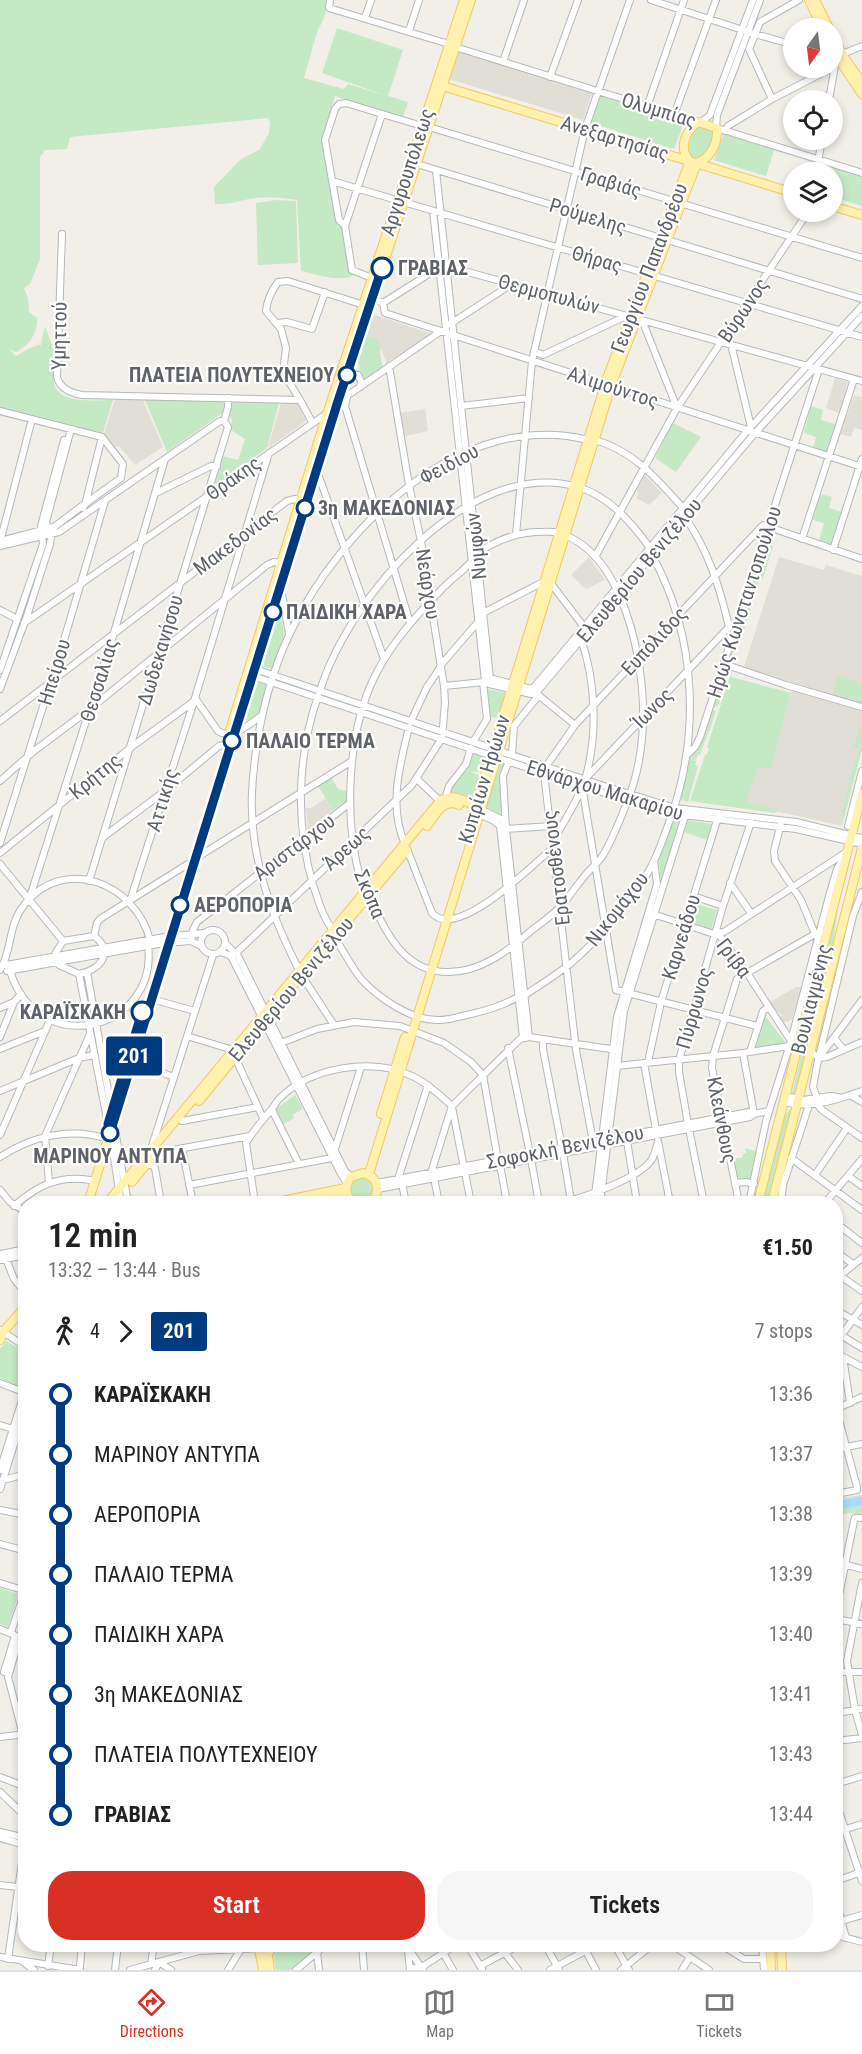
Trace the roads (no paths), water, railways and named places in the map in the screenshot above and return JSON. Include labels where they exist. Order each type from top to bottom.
[{"type":"main road","name":"Αργυρουπόλεως","points":[[231,734],[300,500],[328,413],[339,400],[373,298],[401,202],[452,46],[464,0]]},
{"type":"main road","name":"Αργυρουπόλεως","points":[[452,46],[471,0]]},
{"type":"main road","points":[[808,0],[817,18]]},
{"type":"main road","points":[[815,0],[824,18]]},
{"type":"main road","points":[[843,67],[862,83]]},
{"type":"main road","points":[[843,70],[862,94]]},
{"type":"main road","name":"Ανεξαρτησίας","points":[[440,82],[693,162],[783,188]]},
{"type":"main road","points":[[683,148],[688,132],[699,123]]},
{"type":"main road","name":"Ολυμπίας","points":[[699,123],[719,129]]},
{"type":"main road","name":"Αργυρουπόλεως","points":[[339,400],[372,278],[417,164],[425,127]]},
{"type":"main road","name":"Ανεξαρτησίας","points":[[586,127],[675,152],[683,148]]},
{"type":"main road","points":[[708,157],[719,129]]},
{"type":"main road","name":"Γεωργίου Παπανδρέου","points":[[683,148],[686,157],[693,162]]},
{"type":"main road","name":"Ανεξαρτησίας","points":[[708,157],[712,164],[783,187]]},
{"type":"main road","name":"Γεωργίου Παπανδρέου","points":[[693,162],[708,157]]},
{"type":"main road","name":"Γεωργίου Παπανδρέου","points":[[608,385],[693,162]]},
{"type":"main road","points":[[843,207],[862,213]]},
{"type":"main road","name":"Κυπρίων Ηρώων","points":[[366,1174],[608,385]]},
{"type":"main road","points":[[90,1196],[148,981],[167,939],[196,858],[231,734],[254,672],[339,400]]},
{"type":"main road","points":[[85,1196],[152,999],[188,864],[225,745],[231,734]]},
{"type":"main road","name":"Βουλιαγμένης","points":[[760,1196],[862,794]]},
{"type":"main road","points":[[443,798],[455,797],[477,810]]},
{"type":"main road","name":"Ελευθερίου Βενιζέλου","points":[[122,1192],[443,798]]},
{"type":"main road","name":"Ελευθερίου Βενιζέλου","points":[[406,846],[446,803],[455,803],[477,810]]},
{"type":"main road","name":"Βουλιαγμένης","points":[[774,1196],[862,846]]},
{"type":"main road","points":[[851,891],[862,881]]},
{"type":"main road","name":"Ελευθερίου Βενιζέλου","points":[[122,1192],[146,1165],[154,1151],[182,1121],[234,1054]]},
{"type":"main road","points":[[321,1196],[348,1186],[366,1174],[377,1186],[376,1196]]},
{"type":"main road","points":[[348,1186],[352,1196]]},
{"type":"main road","points":[[303,1196],[348,1186]]},
{"type":"main road","points":[[1,1334],[18,1315]]},
{"type":"main road","points":[[262,1952],[263,1970]]},
{"type":"main road","points":[[263,1952],[270,1970]]},
{"type":"main road","points":[[770,1952],[771,1970]]},
{"type":"main road","points":[[781,1952],[782,1970]]},
{"type":"street","name":"Ολυμπίας","points":[[330,0],[329,8],[699,123]]},
{"type":"street","points":[[365,18],[370,0]]},
{"type":"street","points":[[409,32],[419,0]]},
{"type":"street","points":[[503,62],[524,0]]},
{"type":"street","points":[[550,76],[578,0]]},
{"type":"street","points":[[516,534],[534,351],[586,127],[630,0]]},
{"type":"street","points":[[651,0],[783,42]]},
{"type":"street","points":[[647,106],[684,0]]},
{"type":"street","points":[[674,115],[716,0]]},
{"type":"street","points":[[699,123],[710,114],[745,31],[753,0]]},
{"type":"street","points":[[760,0],[755,34],[746,48],[717,115],[719,129],[728,126],[806,78]]},
{"type":"street","points":[[745,31],[756,21],[799,0]]},
{"type":"street","points":[[745,31],[746,48],[772,99]]},
{"type":"street","points":[[843,56],[862,46]]},
{"type":"street","name":"Γραβιάς","points":[[332,181],[325,140],[334,109],[339,104],[346,103],[862,258]]},
{"type":"street","points":[[372,278],[352,270],[345,226],[382,114]]},
{"type":"street","name":"Ολυμπίας","points":[[719,129],[862,173]]},
{"type":"street","points":[[818,160],[820,150]]},
{"type":"street","name":"Ρούμελης","points":[[417,164],[862,299]]},
{"type":"street","points":[[436,170],[448,330]]},
{"type":"street","points":[[332,181],[339,220],[345,226]]},
{"type":"street","name":"Θήρας","points":[[332,181],[862,337]]},
{"type":"street","points":[[433,211],[443,267]]},
{"type":"street","name":"Βύρωνος","points":[[595,556],[677,408],[801,222]]},
{"type":"street","name":"Υμηττού","points":[[62,234],[57,377],[67,390],[82,396],[300,400]]},
{"type":"street","points":[[383,303],[443,267]]},
{"type":"street","name":"Θερμοπυλών","points":[[443,267],[862,381]]},
{"type":"street","points":[[312,422],[290,382],[284,364],[285,342],[277,323],[266,311],[270,297],[278,282],[288,281],[364,305]]},
{"type":"street","points":[[410,622],[339,400],[448,330],[512,284]]},
{"type":"street","points":[[277,323],[287,322],[312,329],[325,292]]},
{"type":"street","name":"Αλιμούντος","points":[[373,298],[383,303],[385,313],[448,330],[532,361],[829,457],[861,464]]},
{"type":"street","points":[[751,430],[814,367],[862,306]]},
{"type":"street","points":[[843,332],[862,316]]},
{"type":"street","points":[[534,351],[543,355],[634,318],[677,408]]},
{"type":"street","name":"Νυμφών","points":[[448,330],[461,406],[463,454]]},
{"type":"street","name":"Νυμφών","points":[[448,330],[483,613],[487,719],[472,745]]},
{"type":"street","points":[[731,344],[751,430]]},
{"type":"street","points":[[543,355],[544,365]]},
{"type":"street","name":"Νεάρχου","points":[[389,366],[421,541],[444,686],[442,735]]},
{"type":"street","name":"Ηρώς Κωνσταντοπούλου","points":[[687,756],[696,747],[724,664],[731,642],[732,628],[739,616],[794,445],[814,367]]},
{"type":"street","points":[[346,378],[352,374],[358,375],[361,381],[360,388]]},
{"type":"street","points":[[802,539],[854,378]]},
{"type":"street","name":"Δωδεκανήσου","points":[[89,880],[217,466],[228,427],[224,421],[228,398]]},
{"type":"street","points":[[461,406],[529,398]]},
{"type":"street","points":[[0,411],[103,438],[123,464],[121,478],[45,533]]},
{"type":"street","name":"Θράκης","points":[[24,623],[328,413]]},
{"type":"street","points":[[32,419],[0,542],[59,532],[220,421],[224,421]]},
{"type":"street","points":[[0,670],[43,544],[69,429]]},
{"type":"street","name":"Ελευθερίου Βενιζέλου","points":[[510,758],[513,726],[683,508],[751,430]]},
{"type":"street","name":"Ελευθερίου Βενιζέλου","points":[[651,551],[684,516],[751,430]]},
{"type":"street","name":"Φειδίου","points":[[334,1025],[300,973],[274,917],[261,872],[252,792],[261,716],[273,678],[289,635],[318,584],[377,513],[409,485],[463,454],[492,442],[525,435],[561,435],[591,440],[624,453],[645,467],[683,508]]},
{"type":"street","points":[[87,513],[84,506],[103,438]]},
{"type":"street","name":"Αττικής","points":[[130,901],[269,453]]},
{"type":"street","name":"Θεσσαλίας","points":[[29,900],[113,636],[165,459]]},
{"type":"street","points":[[833,550],[861,464]]},
{"type":"street","points":[[156,493],[211,466],[217,466]]},
{"type":"street","points":[[317,470],[384,659]]},
{"type":"street","points":[[414,1016],[381,996],[365,983],[353,967],[321,908],[312,879],[304,839],[301,790],[308,732],[319,694],[336,651],[364,604],[393,568],[430,532],[469,506],[520,484],[548,483],[577,487]]},
{"type":"street","name":"Νικομάχου","points":[[414,1016],[438,1020],[499,1008],[522,996],[567,966],[593,942],[643,880],[654,861],[674,811],[687,756],[689,670],[678,617],[651,551],[620,512],[598,497],[577,487]]},
{"type":"street","name":"Μακεδονίας","points":[[0,721],[287,501],[300,500]]},
{"type":"street","name":"Ηπείρου","points":[[0,843],[105,501]]},
{"type":"street","name":"Νυμφών","points":[[469,506],[471,561],[486,680]]},
{"type":"street","points":[[684,516],[702,545],[715,575],[732,628]]},
{"type":"street","name":"Ευπόλιδος","points":[[546,765],[575,725],[715,575],[763,525],[768,528]]},
{"type":"street","points":[[768,528],[862,559]]},
{"type":"street","points":[[428,969],[452,972],[469,969],[490,961],[516,944],[561,906],[602,857],[629,798],[639,753],[643,719],[638,658],[617,592],[595,556],[582,545],[562,535],[536,532],[516,534],[477,554]]},
{"type":"street","points":[[0,689],[51,543],[45,533]]},
{"type":"street","points":[[753,535],[759,537],[762,544]]},
{"type":"street","name":"Σκόπα","points":[[428,969],[406,956],[394,945],[366,894],[357,868],[353,841],[350,803],[352,760],[363,708],[376,672],[410,622],[477,554]]},
{"type":"street","points":[[0,781],[28,756],[90,709],[267,565],[274,562],[281,563]]},
{"type":"street","points":[[584,627],[548,582],[483,613],[427,687],[410,724],[399,773],[397,802],[402,837],[432,913],[443,920],[466,915],[510,887],[554,844],[584,783]]},
{"type":"street","points":[[280,587],[289,635]]},
{"type":"street","name":"Ελευθερίου Βενιζέλου","points":[[515,688],[531,689],[536,686],[584,627],[617,592]]},
{"type":"street","points":[[0,610],[17,619]]},
{"type":"street","points":[[726,613],[731,617],[739,616]]},
{"type":"street","name":"Ίωνος","points":[[584,783],[689,670],[732,628]]},
{"type":"street","points":[[720,638],[731,642]]},
{"type":"street","points":[[582,639],[594,705],[584,783],[614,987],[617,991],[757,1026]]},
{"type":"street","points":[[724,664],[862,707]]},
{"type":"street","name":"Εθνάρχου Μακαρίου","points":[[254,672],[510,758],[544,773],[584,783],[685,816],[718,817]]},
{"type":"street","points":[[444,686],[486,680],[533,695],[538,694],[575,725]]},
{"type":"street","points":[[194,700],[218,731],[231,734],[261,716]]},
{"type":"street","name":"Κρήτης","points":[[0,853],[130,748],[194,700]]},
{"type":"street","name":"Άρεως","points":[[236,953],[312,879],[397,802],[417,779],[442,735]]},
{"type":"street","points":[[102,838],[165,791],[219,746],[225,745]]},
{"type":"street","name":"Ελευθερίου Βενιζέλου","points":[[443,798],[466,764],[472,745]]},
{"type":"street","points":[[510,758],[503,776],[503,829],[526,1038]]},
{"type":"street","name":"Εθνάρχου Μακαρίου","points":[[510,758],[546,765],[584,783]]},
{"type":"street","points":[[196,858],[352,760]]},
{"type":"street","name":"Ερατοσθένους","points":[[546,765],[544,773],[579,1069],[593,1142]]},
{"type":"street","points":[[848,826],[862,771]]},
{"type":"street","points":[[417,779],[443,798]]},
{"type":"street","name":"Αριστάρχου","points":[[192,938],[197,922],[350,803]]},
{"type":"street","points":[[477,810],[503,829],[552,826]]},
{"type":"street","name":"Εθνάρχου Μακαρίου","points":[[674,811],[781,823],[851,838],[862,838]]},
{"type":"street","points":[[596,1196],[616,1050],[617,1017],[685,816]]},
{"type":"street","name":"Καρνεάδου","points":[[669,1196],[646,1063],[661,1002],[718,817]]},
{"type":"street","name":"Πύρρωνος","points":[[703,1196],[688,1126],[679,1060],[723,906],[751,821]]},
{"type":"street","points":[[781,823],[773,856],[793,886],[817,934]]},
{"type":"street","name":"Εθνάρχου Μακαρίου","points":[[851,838],[862,846]]},
{"type":"street","points":[[716,933],[724,932],[848,851]]},
{"type":"street","points":[[751,1196],[769,1112],[790,1044],[817,934],[837,869],[848,851]]},
{"type":"street","points":[[654,861],[660,885]]},
{"type":"street","points":[[832,862],[837,869]]},
{"type":"street","points":[[0,864],[63,941]]},
{"type":"street","points":[[56,960],[65,969],[79,974],[87,972],[101,962],[104,951],[94,936],[98,921],[188,864]]},
{"type":"street","points":[[1,967],[12,927],[29,900],[38,891],[68,880],[89,880],[109,887],[130,901],[140,915],[149,943],[148,981],[135,997],[111,1018],[88,1026],[72,1027],[50,1020],[21,994],[10,971]]},
{"type":"street","points":[[643,880],[660,885]]},
{"type":"street","points":[[730,883],[751,913]]},
{"type":"street","points":[[862,892],[853,916],[813,1087],[817,1101],[847,1128],[862,1138]]},
{"type":"street","points":[[693,896],[723,906]]},
{"type":"street","name":"Γρίβα","points":[[651,913],[716,933],[723,939],[747,973],[790,1044]]},
{"type":"street","points":[[853,916],[862,918]]},
{"type":"street","points":[[1,967],[10,971],[167,939],[192,938],[216,930],[224,936],[225,943],[236,953],[299,1085],[345,1171],[348,1186]]},
{"type":"street","points":[[204,933],[201,939],[204,952],[231,958],[281,1043],[299,1085]]},
{"type":"street","points":[[747,973],[817,934]]},
{"type":"street","points":[[56,960],[57,950],[63,941],[94,936]]},
{"type":"street","points":[[192,938],[201,945]]},
{"type":"street","points":[[225,943],[217,954],[195,1011],[154,1151],[250,1136]]},
{"type":"street","points":[[1,967],[56,960]]},
{"type":"street","points":[[87,972],[112,1111]]},
{"type":"street","name":"Κλεάνθους","points":[[738,1196],[712,1068],[713,1056],[737,979],[747,973]]},
{"type":"street","points":[[79,974],[122,1192]]},
{"type":"street","points":[[0,1037],[14,1002],[21,994]]},
{"type":"street","points":[[152,999],[195,1011]]},
{"type":"street","points":[[819,1058],[862,1000]]},
{"type":"street","points":[[0,1008],[14,1002]]},
{"type":"street","points":[[754,1114],[747,1053],[763,1011],[768,1008]]},
{"type":"street","points":[[0,1135],[50,1020]]},
{"type":"street","points":[[281,1043],[317,1029],[364,1022],[410,1029],[455,1050],[483,1075],[506,1196]]},
{"type":"street","points":[[0,1049],[45,1031]]},
{"type":"street","points":[[49,1182],[45,1136],[90,1034]]},
{"type":"street","points":[[187,1036],[234,1054],[263,1118]]},
{"type":"street","points":[[438,1196],[433,1175],[452,1106],[508,1048],[526,1038],[616,1050]]},
{"type":"street","points":[[834,1038],[844,1050]]},
{"type":"street","points":[[543,1039],[570,1196]]},
{"type":"street","points":[[810,1051],[819,1058],[827,1057],[862,1042]]},
{"type":"street","points":[[614,1066],[747,1053],[790,1044]]},
{"type":"street","points":[[508,1048],[538,1196]]},
{"type":"street","points":[[0,1091],[79,1058],[94,1055]]},
{"type":"street","points":[[132,1062],[174,1077]]},
{"type":"street","points":[[334,1154],[360,1067]]},
{"type":"street","points":[[254,1196],[245,1145],[263,1118],[279,1099],[299,1085],[330,1072],[360,1067],[398,1071],[428,1085],[452,1106],[470,1196]]},
{"type":"street","points":[[404,1196],[400,1181],[428,1085]]},
{"type":"street","points":[[785,1099],[809,1105],[831,1096],[850,1095],[862,1090]]},
{"type":"street","points":[[850,1095],[862,1102]]},
{"type":"street","points":[[797,1102],[817,1101]]},
{"type":"street","points":[[782,1196],[783,1185],[809,1105]]},
{"type":"street","points":[[182,1121],[258,1107]]},
{"type":"street","points":[[272,1110],[299,1164]]},
{"type":"street","name":"Σοφοκλή Βενιζέλου","points":[[562,1150],[593,1142],[627,1141],[657,1136],[688,1126],[749,1112],[754,1114],[769,1112]]},
{"type":"street","points":[[815,1175],[847,1128]]},
{"type":"street","points":[[0,1157],[15,1148],[45,1136],[109,1131]]},
{"type":"street","points":[[109,1131],[122,1192]]},
{"type":"street","points":[[651,1160],[657,1136]]},
{"type":"street","name":"Σοφοκλή Βενιζέλου","points":[[377,1186],[604,1142],[657,1136]]},
{"type":"street","points":[[627,1141],[636,1196]]},
{"type":"street","points":[[182,1148],[191,1196]]},
{"type":"street","points":[[189,1185],[299,1164],[334,1154]]},
{"type":"street","points":[[584,1196],[632,1176],[651,1160],[661,1156]]},
{"type":"street","points":[[792,1158],[862,1210]]},
{"type":"street","points":[[831,1196],[862,1160]]},
{"type":"street","points":[[101,1162],[110,1161],[116,1168]]},
{"type":"street","points":[[146,1165],[152,1165],[155,1168],[160,1196]]},
{"type":"street","points":[[848,1176],[862,1186]]},
{"type":"street","points":[[27,1196],[49,1182],[70,1178],[90,1180]]},
{"type":"street","points":[[735,1184],[746,1182],[754,1184]]},
{"type":"street","points":[[0,1190],[18,1208]]},
{"type":"street","points":[[598,1191],[599,1196]]},
{"type":"street","points":[[14,1206],[18,1203]]},
{"type":"street","points":[[843,1229],[862,1243]]},
{"type":"street","points":[[2,1258],[18,1252]]},
{"type":"street","points":[[2,1258],[18,1256]]},
{"type":"street","points":[[843,1257],[852,1264]]},
{"type":"street","points":[[843,1271],[862,1257]]},
{"type":"street","points":[[2,1258],[18,1284]]},
{"type":"street","points":[[843,1280],[862,1291]]},
{"type":"street","points":[[843,1329],[862,1306]]},
{"type":"street","points":[[843,1314],[862,1325]]},
{"type":"street","points":[[1,1334],[18,1343]]},
{"type":"street","points":[[843,1337],[862,1348]]},
{"type":"street","points":[[843,1357],[862,1367]]},
{"type":"street","points":[[843,1357],[850,1403]]},
{"type":"street","points":[[0,1383],[18,1389]]},
{"type":"street","points":[[843,1406],[862,1397]]},
{"type":"street","points":[[0,1470],[18,1413]]},
{"type":"street","points":[[0,1425],[13,1429]]},
{"type":"street","points":[[0,1489],[18,1432]]},
{"type":"street","points":[[843,1434],[857,1490],[843,1493]]},
{"type":"street","points":[[843,1448],[862,1444]]},
{"type":"street","points":[[3,1480],[18,1476]]},
{"type":"street","points":[[0,1510],[18,1513]]},
{"type":"street","points":[[843,1575],[859,1518]]},
{"type":"street","points":[[0,1544],[18,1549]]},
{"type":"street","points":[[845,1565],[862,1569]]},
{"type":"street","points":[[0,1583],[18,1589]]},
{"type":"street","points":[[843,1740],[862,1736],[847,1661],[862,1583]]},
{"type":"street","points":[[843,1621],[862,1624]]},
{"type":"street","points":[[18,1623],[4,1672],[8,1678],[18,1713]]},
{"type":"street","points":[[0,1629],[18,1639]]},
{"type":"street","points":[[843,1671],[862,1672]]},
{"type":"street","points":[[843,1712],[858,1710]]},
{"type":"street","points":[[0,1737],[18,1735]]},
{"type":"street","points":[[843,1782],[862,1776]]},
{"type":"street","points":[[0,1777],[18,1783]]},
{"type":"street","points":[[0,1792],[18,1809]]},
{"type":"street","points":[[843,1822],[861,1872],[862,1881]]},
{"type":"street","points":[[845,1828],[862,1824]]},
{"type":"street","points":[[0,1832],[18,1838]]},
{"type":"street","points":[[0,1839],[18,1840]]},
{"type":"street","points":[[843,1878],[861,1872]]},
{"type":"street","points":[[0,1885],[18,1887]]},
{"type":"street","points":[[8,1959],[18,1908]]},
{"type":"street","points":[[843,1920],[862,1915]]},
{"type":"street","points":[[843,1927],[846,1936]]},
{"type":"street","points":[[843,1935],[862,1943]]},
{"type":"street","points":[[48,1966],[50,1952]]},
{"type":"street","points":[[0,1957],[63,1969],[79,1969],[81,1952]]},
{"type":"street","points":[[115,1970],[117,1952]]},
{"type":"street","points":[[153,1967],[154,1952]]},
{"type":"street","points":[[130,1970],[153,1967],[159,1962],[186,1952]]},
{"type":"street","points":[[228,1970],[239,1952]]},
{"type":"street","points":[[296,1970],[317,1952]]},
{"type":"street","points":[[317,1952],[319,1970]]},
{"type":"street","points":[[363,1952],[364,1970]]},
{"type":"street","points":[[408,1952],[410,1970],[423,1969],[443,1953],[453,1970]]},
{"type":"street","points":[[411,1952],[423,1969]]},
{"type":"street","points":[[471,1952],[481,1968],[504,1953],[518,1970]]},
{"type":"street","points":[[549,1952],[558,1968]]},
{"type":"street","points":[[550,1970],[558,1968],[584,1952]]},
{"type":"street","points":[[587,1952],[596,1970]]},
{"type":"street","points":[[618,1952],[625,1969],[644,1952]]},
{"type":"street","points":[[683,1952],[709,1970]]},
{"type":"street","points":[[733,1952],[744,1959],[763,1959]]},
{"type":"street","points":[[763,1952],[764,1970]]},
{"type":"street","points":[[682,1970],[690,1957]]},
{"type":"street","points":[[20,1960],[34,1970]]},
{"type":"street","points":[[159,1962],[171,1970]]},
{"type":"waterway","points":[[843,1505],[862,1501]]},
{"type":"place","name":"ΓΡΑΒΙΑΣ","points":[[382,268]]},
{"type":"place","name":"ΠΛΑΤΕΙΑ ΠΟΛΥΤΕΧΝΕΙΟΥ","points":[[347,375]]},
{"type":"place","name":"3η ΜΑΚΕΔΟΝΙΑΣ","points":[[305,508]]},
{"type":"place","name":"ΠΑΙΔΙΚΗ ΧΑΡΑ","points":[[273,612]]},
{"type":"place","name":"ΠΑΛΑΙΟ ΤΕΡΜΑ","points":[[232,741]]},
{"type":"place","name":"ΑΕΡΟΠΟΡΙΑ","points":[[180,905]]},
{"type":"place","name":"ΚΑΡΑΪΣΚΑΚΗ","points":[[142,1012]]},
{"type":"place","name":"ΜΑΡΙΝΟΥ ΑΝΤΥΠΑ","points":[[110,1133]]}]
